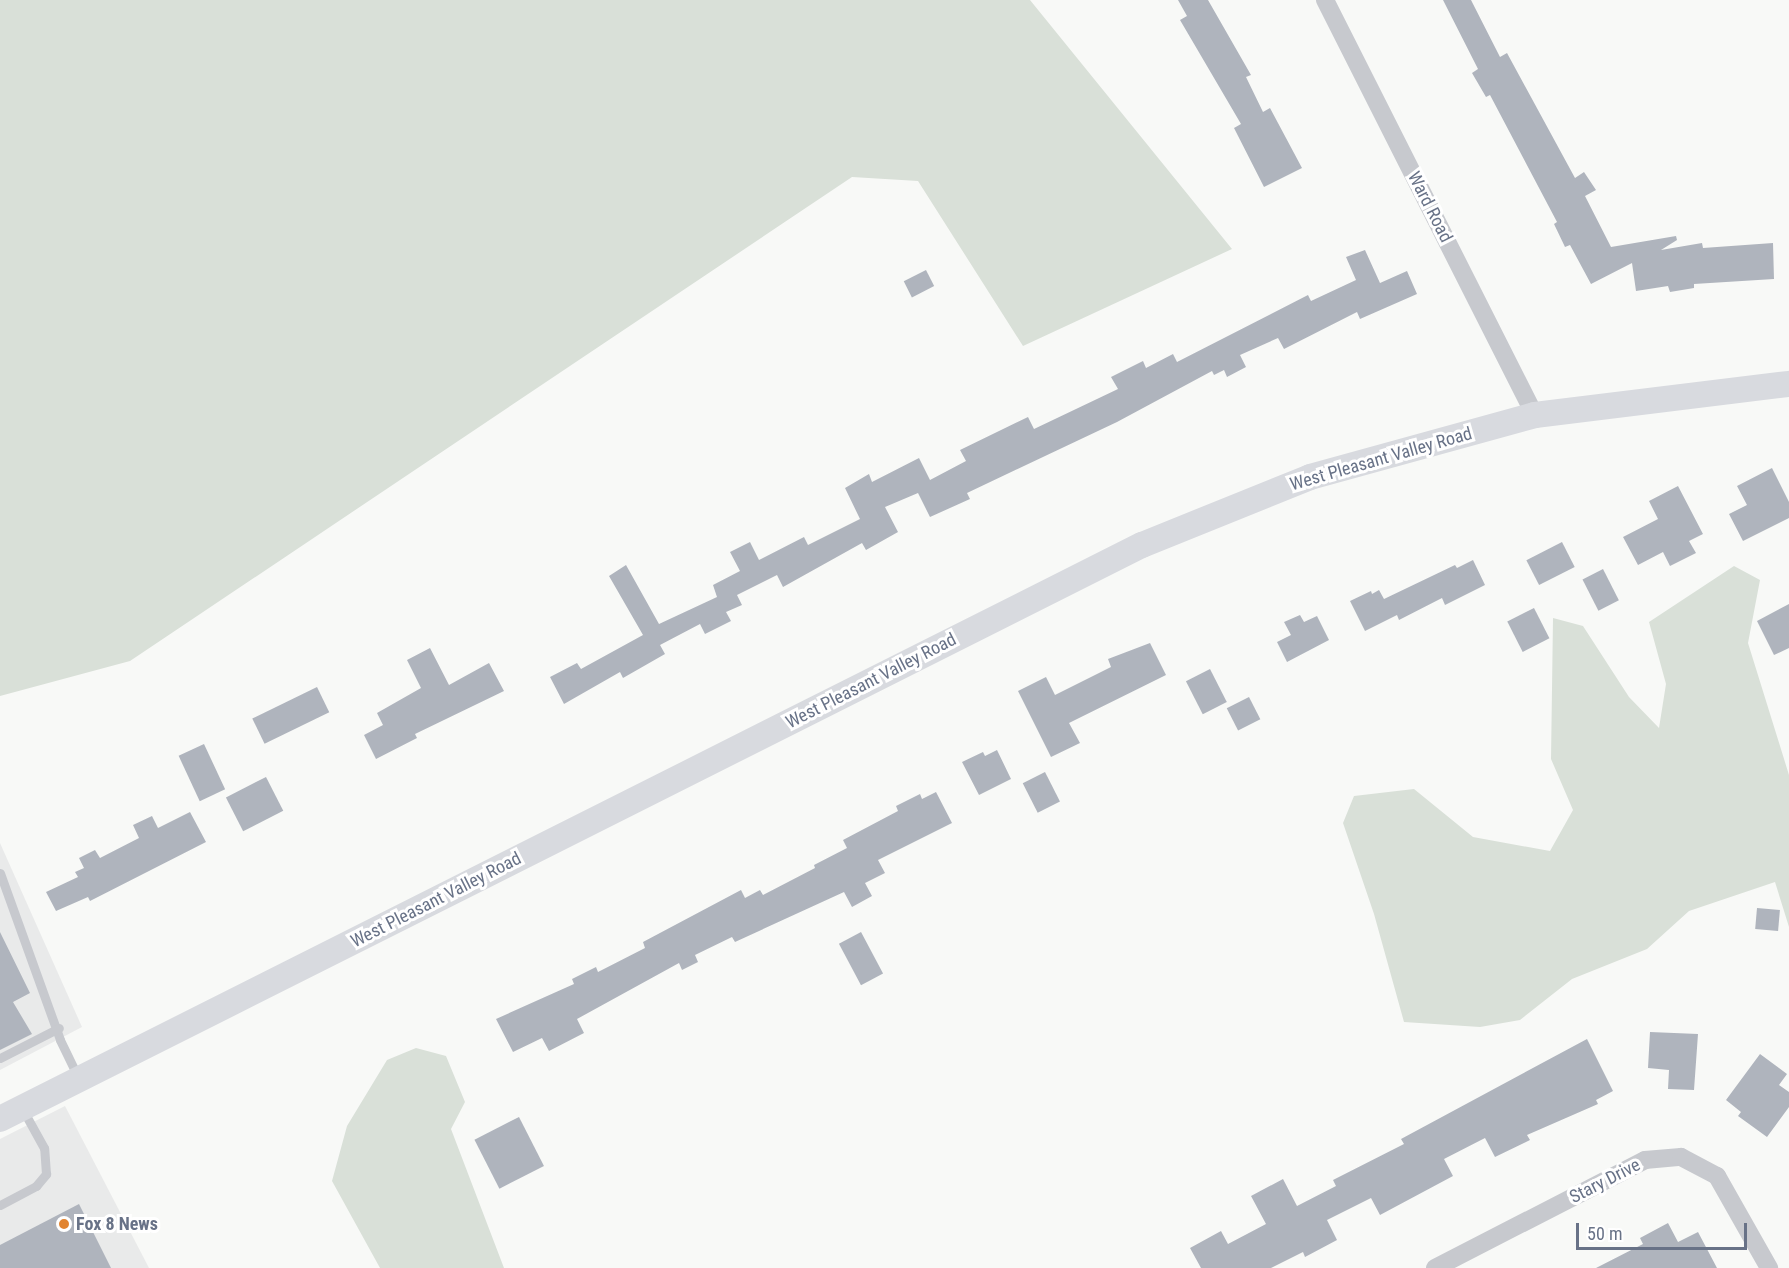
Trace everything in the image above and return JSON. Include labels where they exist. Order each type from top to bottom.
[{"type":"main road","name":"West Pleasant Valley Road","points":[[11,1114],[1142,545],[1310,477],[1535,415],[1788,387]]},
{"type":"street","name":"Ward Road","points":[[1325,0],[1535,415]]},
{"type":"street","name":"Stary Drive","points":[[1436,1268],[1645,1160],[1681,1157],[1717,1176],[1769,1268]]},
{"type":"lane","points":[[0,873],[59,1028],[60,1040],[80,1080]]},
{"type":"lane","points":[[0,1058],[59,1028]]},
{"type":"lane","points":[[0,1205],[36,1186],[46,1174],[44,1148],[11,1114]]},
{"type":"shaded area","points":[[0,0],[1030,0],[1232,249],[1023,346],[918,181],[852,177],[130,661],[0,696]]},
{"type":"shaded area","points":[[1734,566],[1760,580],[1748,643],[1789,775],[1789,927],[1775,882],[1689,911],[1647,949],[1572,979],[1520,1020],[1480,1027],[1404,1022],[1374,914],[1343,823],[1354,796],[1414,789],[1473,837],[1550,851],[1573,810],[1551,759],[1553,618],[1583,626],[1629,697],[1659,728],[1666,684],[1649,622]]},
{"type":"shaded area","points":[[0,843],[82,1027],[0,1070]]},
{"type":"shaded area","points":[[416,1048],[446,1056],[465,1102],[451,1129],[504,1268],[380,1268],[332,1181],[347,1126],[387,1060]]},
{"type":"shaded area","points":[[65,1106],[149,1268],[0,1268],[0,1139]]},
{"type":"building","points":[[1178,0],[1208,0],[1251,75],[1246,77],[1263,112],[1270,108],[1302,168],[1264,187],[1234,128],[1241,124],[1180,20],[1187,16]]},
{"type":"building","points":[[1443,0],[1471,0],[1500,57],[1507,53],[1575,178],[1584,172],[1596,190],[1585,196],[1611,247],[1676,236],[1677,240],[1661,250],[1702,243],[1703,248],[1773,243],[1774,279],[1694,284],[1694,288],[1670,292],[1668,286],[1636,291],[1632,263],[1591,284],[1570,245],[1565,247],[1554,224],[1557,222],[1490,95],[1486,97],[1472,73],[1478,69]]},
{"type":"building","points":[[1365,250],[1380,283],[1407,271],[1417,294],[1360,319],[1357,312],[1284,349],[1278,338],[1240,355],[1246,367],[1227,377],[1224,370],[1214,375],[1212,371],[1117,422],[967,493],[970,499],[930,517],[918,493],[885,507],[898,532],[866,550],[862,543],[783,587],[777,575],[737,595],[742,605],[726,612],[731,621],[705,634],[700,624],[660,645],[665,654],[623,678],[620,672],[564,704],[550,677],[577,663],[581,669],[643,635],[609,576],[626,565],[659,624],[717,597],[713,585],[740,571],[730,552],[750,542],[759,560],[804,537],[808,545],[860,519],[845,488],[869,474],[872,482],[919,458],[930,480],[966,461],[960,450],[1028,417],[1034,429],[1118,389],[1111,377],[1143,361],[1146,368],[1173,354],[1177,362],[1308,295],[1311,301],[1356,280],[1346,257]]},
{"type":"building","points":[[926,270],[934,286],[912,297],[904,281]]},
{"type":"building","points":[[1772,468],[1789,502],[1789,518],[1743,541],[1729,514],[1747,505],[1737,486]]},
{"type":"building","points":[[1678,486],[1703,534],[1689,541],[1696,553],[1670,566],[1663,552],[1638,565],[1623,537],[1658,519],[1649,501]]},
{"type":"building","points":[[1562,542],[1575,567],[1539,585],[1526,560]]},
{"type":"building","points":[[1473,560],[1485,585],[1445,605],[1442,598],[1399,620],[1397,615],[1365,631],[1350,601],[1371,591],[1372,594],[1379,590],[1384,599],[1455,565],[1457,568]]},
{"type":"building","points":[[1603,569],[1619,600],[1598,611],[1583,579]]},
{"type":"building","points":[[1789,604],[1789,648],[1774,655],[1757,621]]},
{"type":"building","points":[[1534,608],[1549,638],[1523,652],[1507,622]]},
{"type":"building","points":[[1300,615],[1304,622],[1317,616],[1329,640],[1287,662],[1277,642],[1291,635],[1284,622]]},
{"type":"building","points":[[1150,643],[1166,675],[1069,723],[1080,743],[1051,757],[1018,691],[1046,677],[1055,695],[1111,667],[1108,659]]},
{"type":"building","points":[[430,648],[449,685],[489,663],[504,691],[415,734],[417,738],[376,759],[364,735],[383,725],[377,713],[421,688],[407,660]]},
{"type":"building","points":[[1210,669],[1227,702],[1203,714],[1186,681]]},
{"type":"building","points":[[317,687],[329,712],[265,744],[252,719]]},
{"type":"building","points":[[1249,697],[1260,719],[1238,731],[1227,708]]},
{"type":"building","points":[[204,744],[225,789],[200,801],[179,756]]},
{"type":"building","points":[[997,750],[1011,779],[979,795],[962,762],[983,752],[985,756]]},
{"type":"building","points":[[1045,772],[1060,801],[1038,813],[1023,783]]},
{"type":"building","points":[[266,777],[283,811],[243,831],[226,797]]},
{"type":"building","points":[[936,792],[952,823],[878,860],[885,873],[865,883],[872,896],[852,907],[844,892],[735,942],[732,937],[695,955],[698,962],[682,970],[679,963],[577,1019],[584,1033],[549,1051],[542,1038],[513,1052],[496,1019],[574,984],[572,979],[596,967],[598,972],[645,948],[643,942],[741,890],[745,898],[760,890],[763,895],[815,868],[814,865],[847,848],[843,840],[898,811],[896,806],[920,794],[922,799]]},
{"type":"building","points":[[190,812],[206,842],[90,901],[88,897],[56,911],[46,892],[78,877],[75,872],[84,868],[79,858],[95,850],[100,858],[139,838],[133,825],[152,816],[158,828]]},
{"type":"building","points":[[1757,908],[1780,910],[1778,931],[1755,929]]},
{"type":"building","points":[[0,932],[30,993],[13,1002],[32,1034],[0,1050]]},
{"type":"building","points":[[861,932],[883,973],[861,985],[839,944]]},
{"type":"building","points":[[1650,1032],[1698,1034],[1694,1090],[1668,1089],[1669,1070],[1648,1068]]},
{"type":"building","points":[[1587,1039],[1613,1091],[1596,1100],[1598,1104],[1527,1135],[1530,1140],[1495,1157],[1485,1138],[1444,1159],[1453,1176],[1380,1215],[1371,1198],[1327,1220],[1337,1240],[1305,1257],[1303,1252],[1271,1268],[1201,1268],[1190,1248],[1221,1231],[1228,1244],[1266,1224],[1251,1196],[1283,1179],[1297,1206],[1336,1186],[1333,1180],[1404,1144],[1401,1139]]},
{"type":"building","points":[[1760,1054],[1787,1074],[1779,1085],[1789,1092],[1789,1107],[1767,1137],[1738,1116],[1741,1112],[1726,1100]]},
{"type":"building","points":[[519,1117],[544,1166],[499,1189],[474,1140]]},
{"type":"building","name":"Fox 8 News","points":[[79,1204],[111,1268],[0,1268],[0,1245]]},
{"type":"building","points":[[1668,1223],[1678,1242],[1698,1232],[1717,1268],[1596,1268],[1643,1244],[1640,1238]]},
{"type":"place","name":"Fox 8 News","points":[[64,1224]]}]
